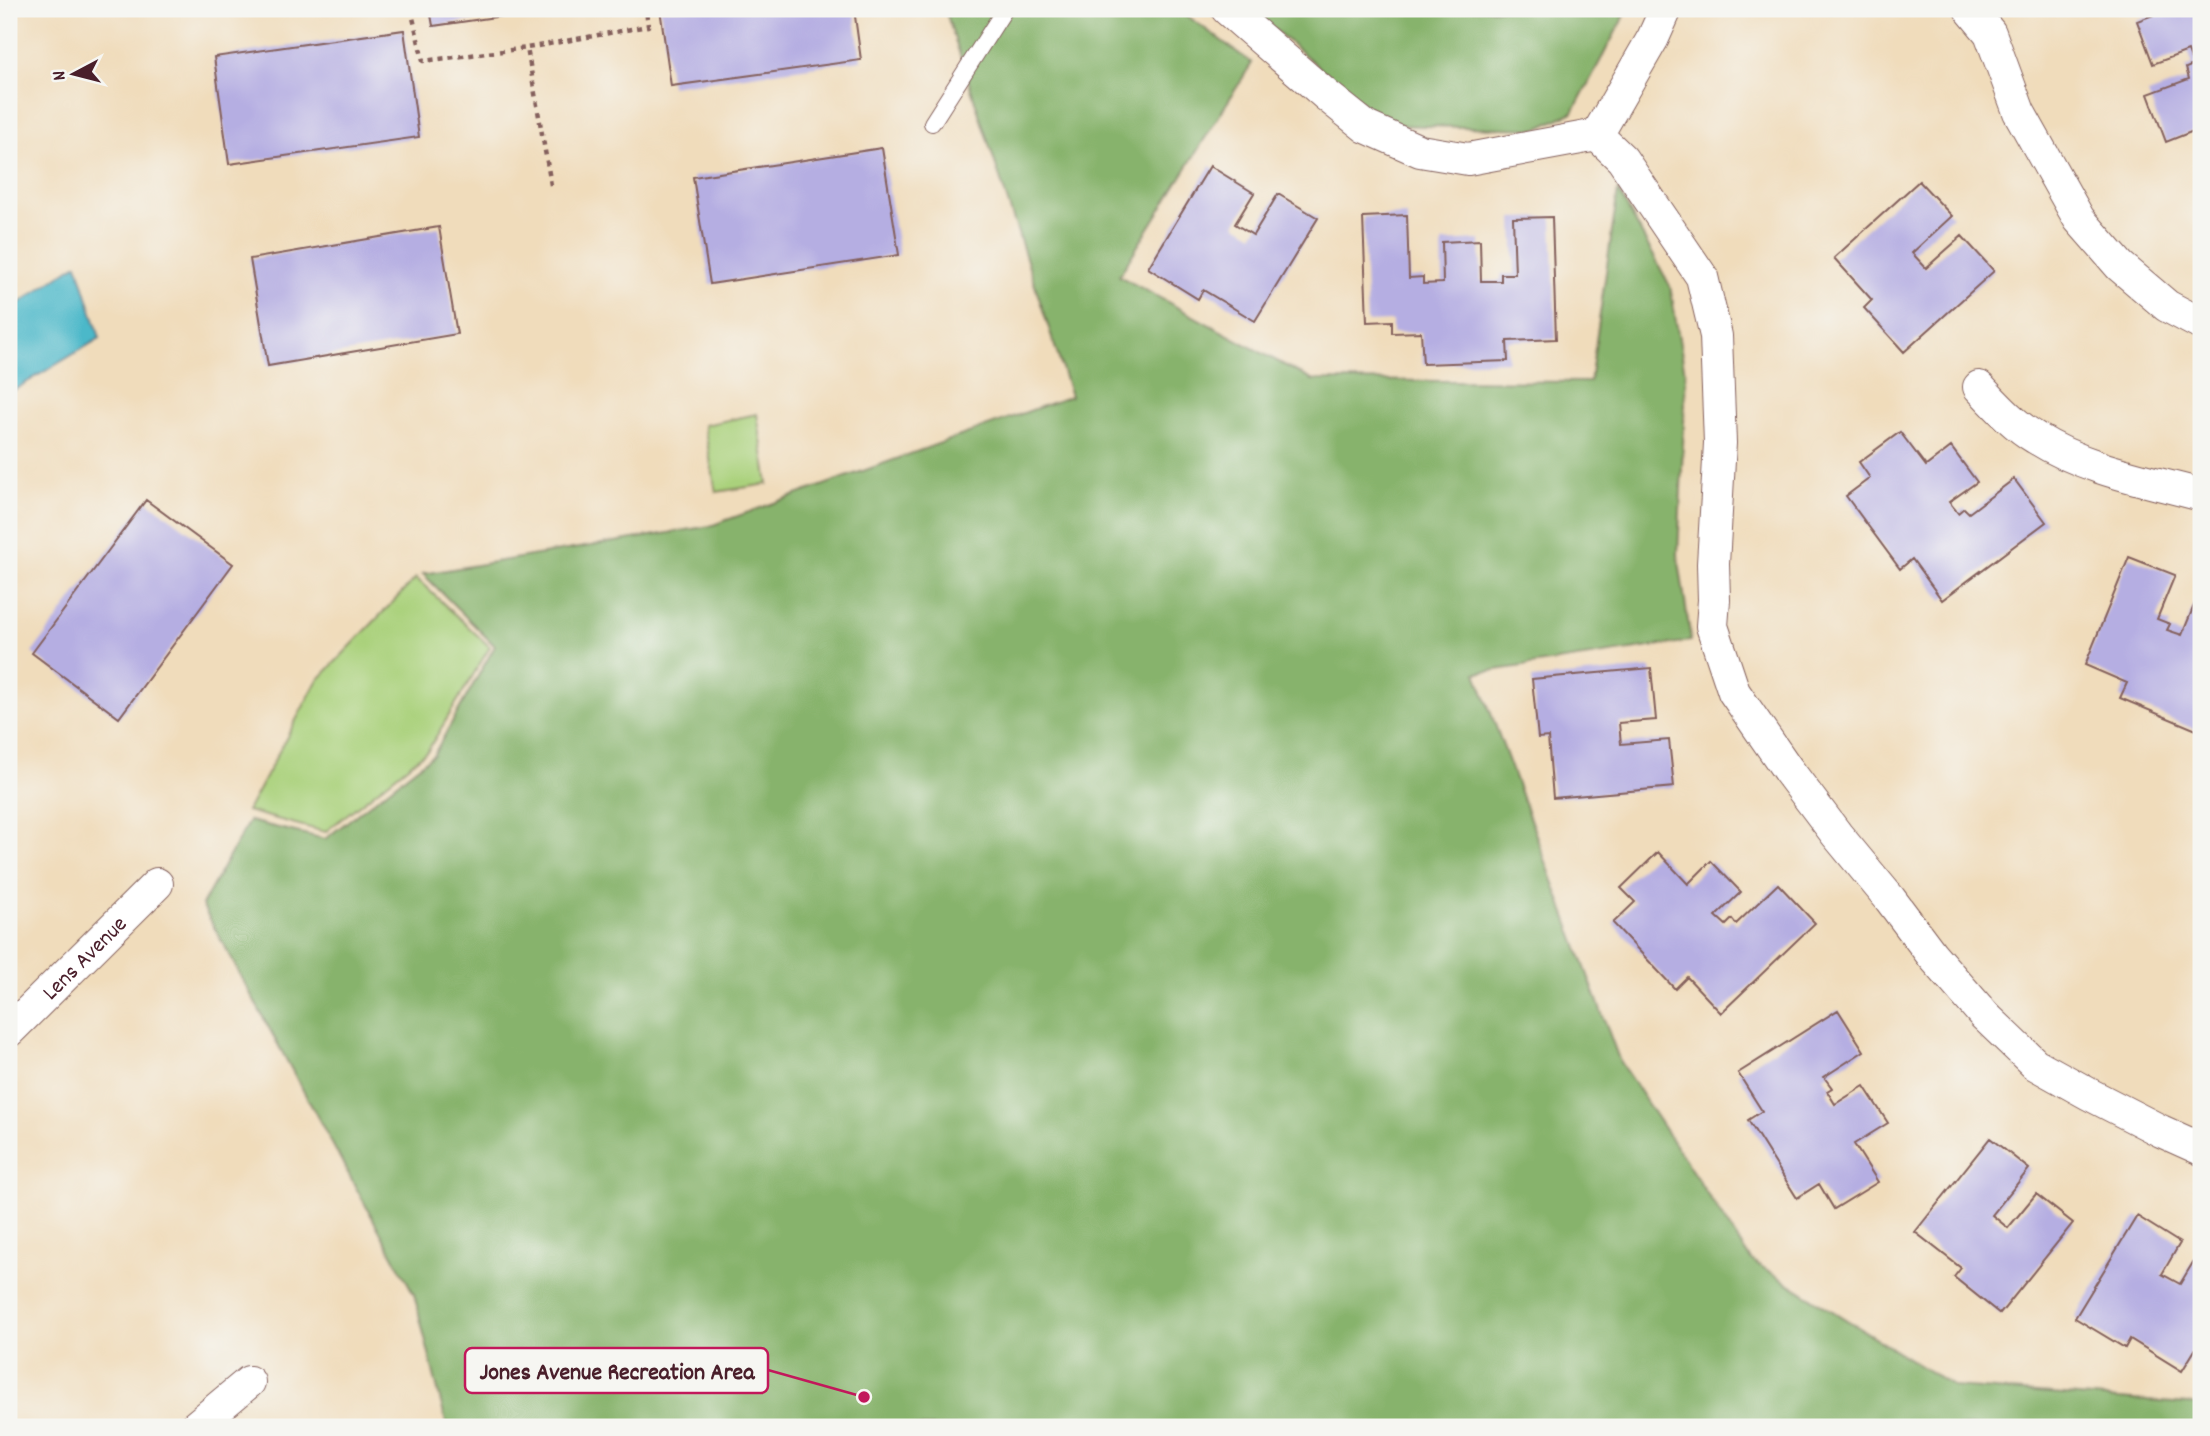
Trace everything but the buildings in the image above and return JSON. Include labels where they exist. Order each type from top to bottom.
[{"type":"street","points":[[1227,9],[1366,127],[1420,151],[1468,159],[1597,135],[1653,38],[1666,9]]},
{"type":"street","points":[[1970,9],[1990,33],[2019,113],[2080,219],[2120,265],[2167,306],[2201,324]]},
{"type":"street","points":[[1597,135],[1622,159],[1702,277],[1716,335],[1720,443],[1712,626],[1734,692],[1837,835],[1932,955],[1985,1016],[2035,1064],[2161,1131],[2201,1149]]},
{"type":"street","points":[[1979,387],[2007,417],[2037,439],[2078,459],[2201,495]]},
{"type":"street","name":"Lens Avenue","points":[[9,1031],[157,884]]},
{"type":"street","points":[[195,1427],[249,1382]]},
{"type":"lane","points":[[932,123],[1005,9]]},
{"type":"path","points":[[411,9],[423,61],[527,48],[648,26],[646,9]]},
{"type":"path","points":[[527,48],[551,185]]},
{"type":"green space","points":[[945,9],[1178,9],[1252,63],[1119,276],[1312,380],[1590,382],[1618,190],[1670,286],[1686,379],[1678,555],[1691,641],[1476,673],[1620,1062],[1751,1260],[1954,1387],[2201,1405],[2201,1427],[447,1427],[414,1294],[202,905],[249,821],[325,839],[434,754],[495,646],[423,574],[710,526],[1071,396]]},
{"type":"green space","points":[[1250,9],[1628,9],[1573,112],[1537,129],[1388,125]]},
{"type":"green space","points":[[757,414],[768,484],[716,492],[704,425]]},
{"type":"green space","points":[[416,578],[490,647],[428,750],[325,832],[247,811],[317,681]]},
{"type":"water","points":[[77,264],[100,338],[9,393],[9,310]]},
{"type":"place","name":"Jones Avenue Recreation Area","points":[[864,1397]]}]
